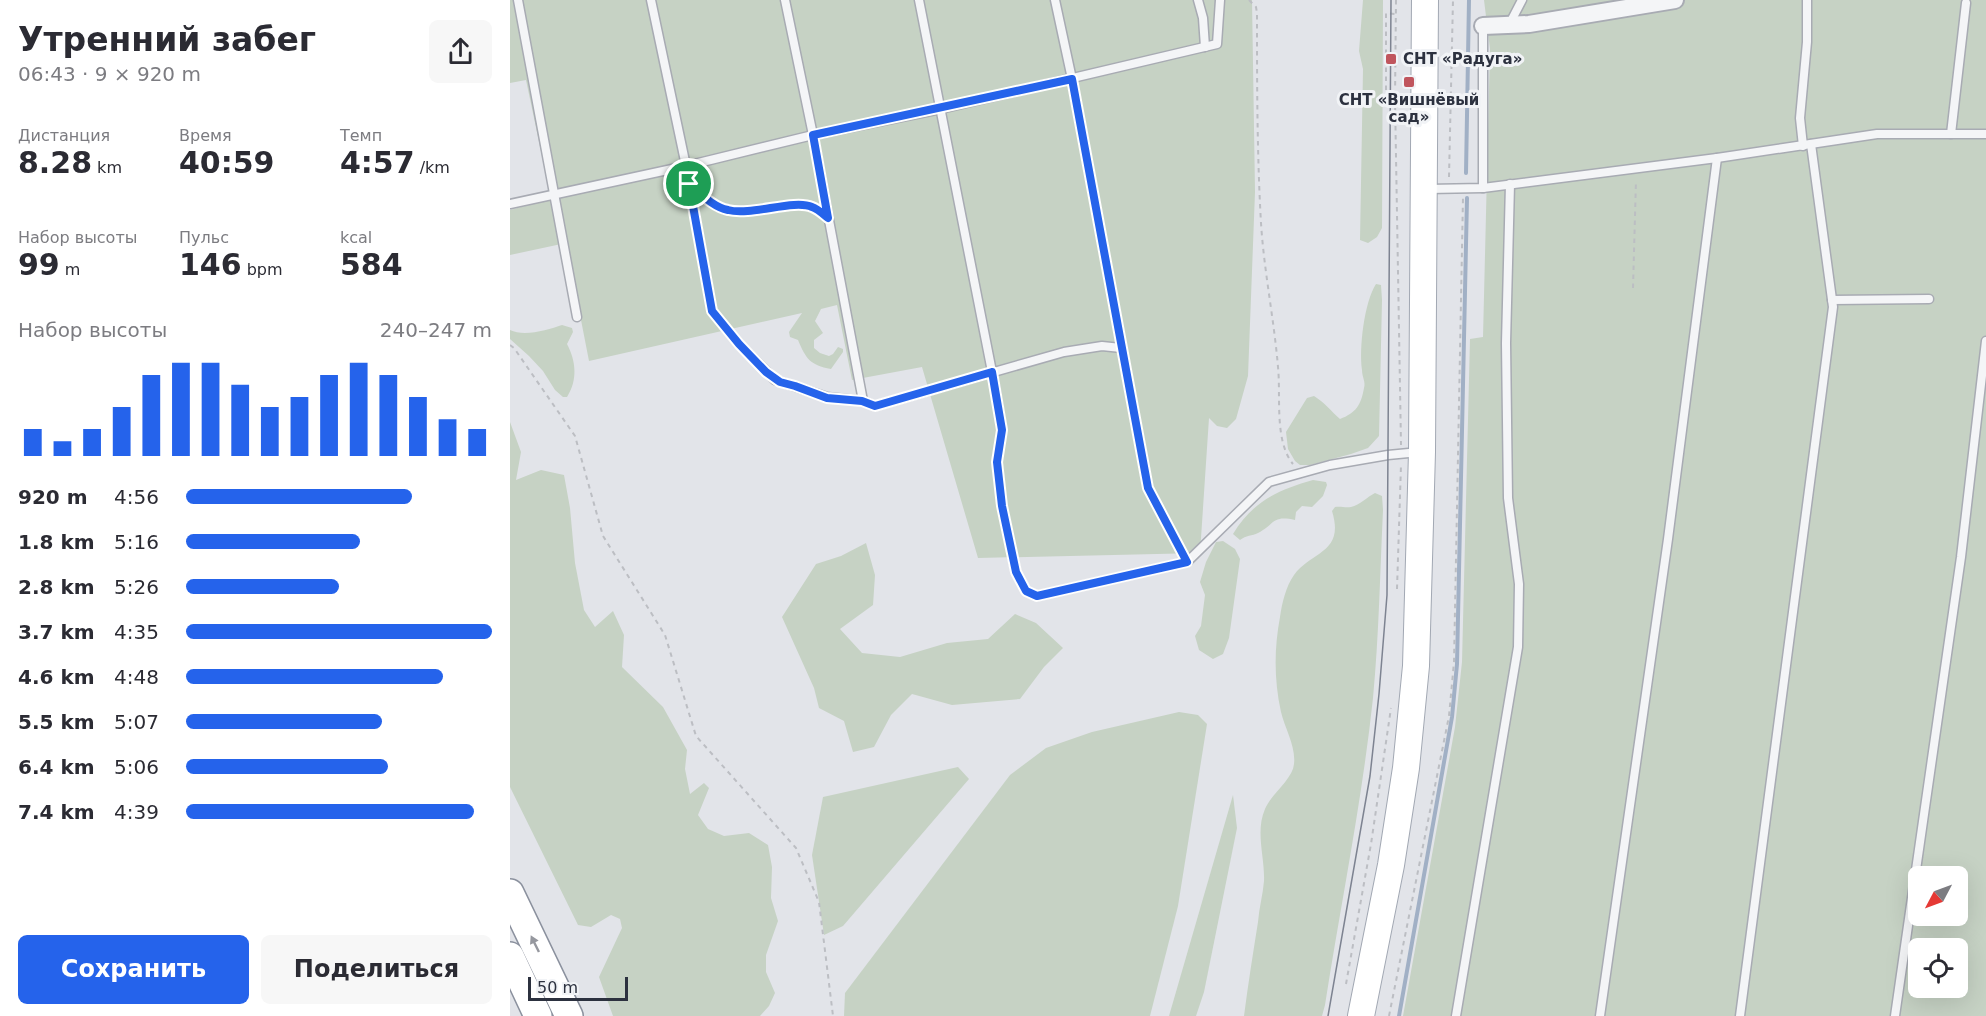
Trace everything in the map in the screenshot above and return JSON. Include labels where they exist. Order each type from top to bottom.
[{"type":"highway","points":[[510,893],[569,1016]]},
{"type":"highway","points":[[510,956],[538,1016]]},
{"type":"main road","points":[[1361,1016],[1391,865],[1406,768],[1416,666],[1411,453],[1437,189],[1425,0]]},
{"type":"street","points":[[1483,26],[1529,24],[1675,0]]},
{"type":"lane","points":[[518,0],[577,317]]},
{"type":"lane","points":[[651,0],[686,166],[712,311],[766,372],[780,382],[827,398],[862,401],[875,406],[1080,349],[1102,346],[1121,348]]},
{"type":"lane","points":[[785,0],[813,135],[862,401]]},
{"type":"lane","points":[[919,0],[1002,430],[997,462],[1002,506],[1016,572],[1026,591],[1037,596],[1187,562],[1269,482],[1330,465],[1411,453]]},
{"type":"lane","points":[[1055,0],[1072,79],[1148,488],[1187,562]]},
{"type":"lane","points":[[1198,0],[1203,18],[1205,47]]},
{"type":"lane","points":[[510,204],[686,166],[813,135],[941,109],[1217,44],[1220,0]]},
{"type":"lane","points":[[1509,25],[1522,0]]},
{"type":"lane","points":[[1740,1016],[1833,307],[1807,145],[1800,118],[1808,42],[1807,0]]},
{"type":"lane","points":[[1951,134],[1966,3]]},
{"type":"lane","points":[[1483,26],[1483,188]]},
{"type":"lane","points":[[1437,189],[1483,188],[1717,158],[1877,134],[1986,134]]},
{"type":"lane","points":[[1600,1016],[1668,539],[1717,158]]},
{"type":"lane","points":[[689,184],[716,205],[727,210],[741,212],[801,205],[812,206],[828,218]]},
{"type":"lane","points":[[1456,1016],[1518,646],[1519,584],[1508,498],[1506,343],[1510,184]]},
{"type":"lane","points":[[1832,300],[1929,299]]},
{"type":"lane","points":[[1895,1016],[1961,557],[1986,341]]},
{"type":"path","points":[[1249,0],[1256,7],[1257,13],[1261,225],[1281,388],[1281,427],[1287,456],[1301,473]]},
{"type":"path","points":[[1396,0],[1395,99],[1411,453],[1397,593]]},
{"type":"path","points":[[1437,189],[1453,0]]},
{"type":"path","points":[[1395,14],[1386,13],[1386,99],[1395,99]]},
{"type":"path","points":[[1633,288],[1636,168]]},
{"type":"path","points":[[1389,1016],[1449,716],[1454,662],[1464,189]]},
{"type":"path","points":[[510,345],[575,436],[603,536],[665,635],[696,736],[795,848],[819,902],[833,1016]]},
{"type":"path","points":[[1345,993],[1371,844],[1391,706]]},
{"type":"green space","points":[[510,0],[1252,0],[1255,192],[1248,376],[1236,419],[1227,428],[1217,426],[1209,418],[1200,553],[978,558],[922,367],[852,380],[837,305],[821,309],[815,321],[823,333],[814,340],[814,348],[829,356],[838,347],[843,349],[831,369],[813,363],[798,340],[790,337],[789,332],[802,313],[589,361],[566,243],[510,255],[510,210],[551,199],[526,80],[510,83]]},
{"type":"green space","points":[[1363,0],[1383,0],[1382,228],[1377,237],[1368,243],[1360,240],[1363,69],[1359,51]]},
{"type":"green space","points":[[1484,0],[1986,0],[1986,1016],[1403,1016],[1455,727],[1462,662],[1470,339],[1483,337],[1490,49]]},
{"type":"green space","points":[[1376,284],[1381,285],[1382,300],[1379,436],[1368,448],[1310,465],[1300,465],[1288,449],[1286,432],[1307,398],[1314,396],[1340,419],[1354,411],[1361,399],[1364,386],[1361,361],[1363,326],[1368,302]]},
{"type":"green space","points":[[562,325],[572,328],[573,332],[567,344],[574,364],[574,377],[567,397],[563,397],[555,390],[543,371],[510,339],[510,330],[529,333]]},
{"type":"green space","points":[[510,422],[521,452],[516,480],[541,470],[564,475],[570,508],[575,563],[584,610],[595,627],[613,611],[624,635],[622,667],[663,707],[687,750],[685,769],[690,794],[704,783],[709,788],[698,815],[708,829],[724,836],[749,833],[768,845],[772,867],[771,898],[778,921],[766,955],[766,972],[775,993],[769,1006],[760,1016],[613,1016],[599,977],[622,928],[620,919],[611,915],[591,927],[578,925],[510,787]]},
{"type":"green space","points":[[1313,480],[1326,482],[1323,496],[1312,507],[1302,506],[1296,512],[1295,520],[1274,521],[1264,530],[1240,540],[1233,534],[1249,513],[1267,498]]},
{"type":"green space","points":[[1375,493],[1382,496],[1383,510],[1373,698],[1357,814],[1325,1005],[1322,1016],[1244,1016],[1264,881],[1262,818],[1268,803],[1290,775],[1294,764],[1292,744],[1281,712],[1276,676],[1278,629],[1283,600],[1294,575],[1301,567],[1325,550],[1330,543],[1334,535],[1335,525],[1332,511],[1335,507],[1354,506]]},
{"type":"green space","points":[[1223,541],[1235,549],[1240,559],[1229,638],[1223,654],[1213,659],[1199,650],[1195,636],[1201,626],[1205,595],[1200,582],[1206,562],[1216,542]]},
{"type":"green space","points":[[866,543],[875,575],[873,605],[840,629],[862,653],[900,657],[947,643],[988,639],[1015,614],[1036,623],[1063,648],[1044,667],[1020,699],[952,705],[912,694],[891,715],[874,747],[853,752],[844,721],[819,708],[814,688],[782,617],[816,564],[841,556]]},
{"type":"green space","points":[[1179,712],[1198,715],[1207,724],[1178,906],[1150,1016],[844,1016],[845,993],[1010,775],[1046,748],[1092,732]]},
{"type":"green space","points":[[958,767],[969,779],[843,926],[824,935],[812,855],[823,797]]},
{"type":"green space","points":[[1233,795],[1237,828],[1204,992],[1196,1016],[1169,1016]]},
{"type":"waterway","points":[[1466,173],[1469,0]]},
{"type":"waterway","points":[[1399,1016],[1452,717],[1457,664],[1467,198]]},
{"type":"tram line","points":[[1328,1016],[1370,776],[1387,595],[1391,0]]},
{"type":"place","name":"СНТ «Радуга»","points":[[1391,59]]},
{"type":"place","name":"СНТ «Вишнёвый сад»","points":[[1409,82]]},
{"type":"route","points":[[1072,79],[1148,488],[1187,562],[1037,596],[1026,591],[1016,572],[1002,506],[997,462],[1002,430],[992,372],[875,406],[862,401],[827,398],[775,380],[739,344],[712,311],[689,184],[716,205],[727,210],[741,212],[801,205],[812,206],[828,218],[813,135],[1072,79]]}]
